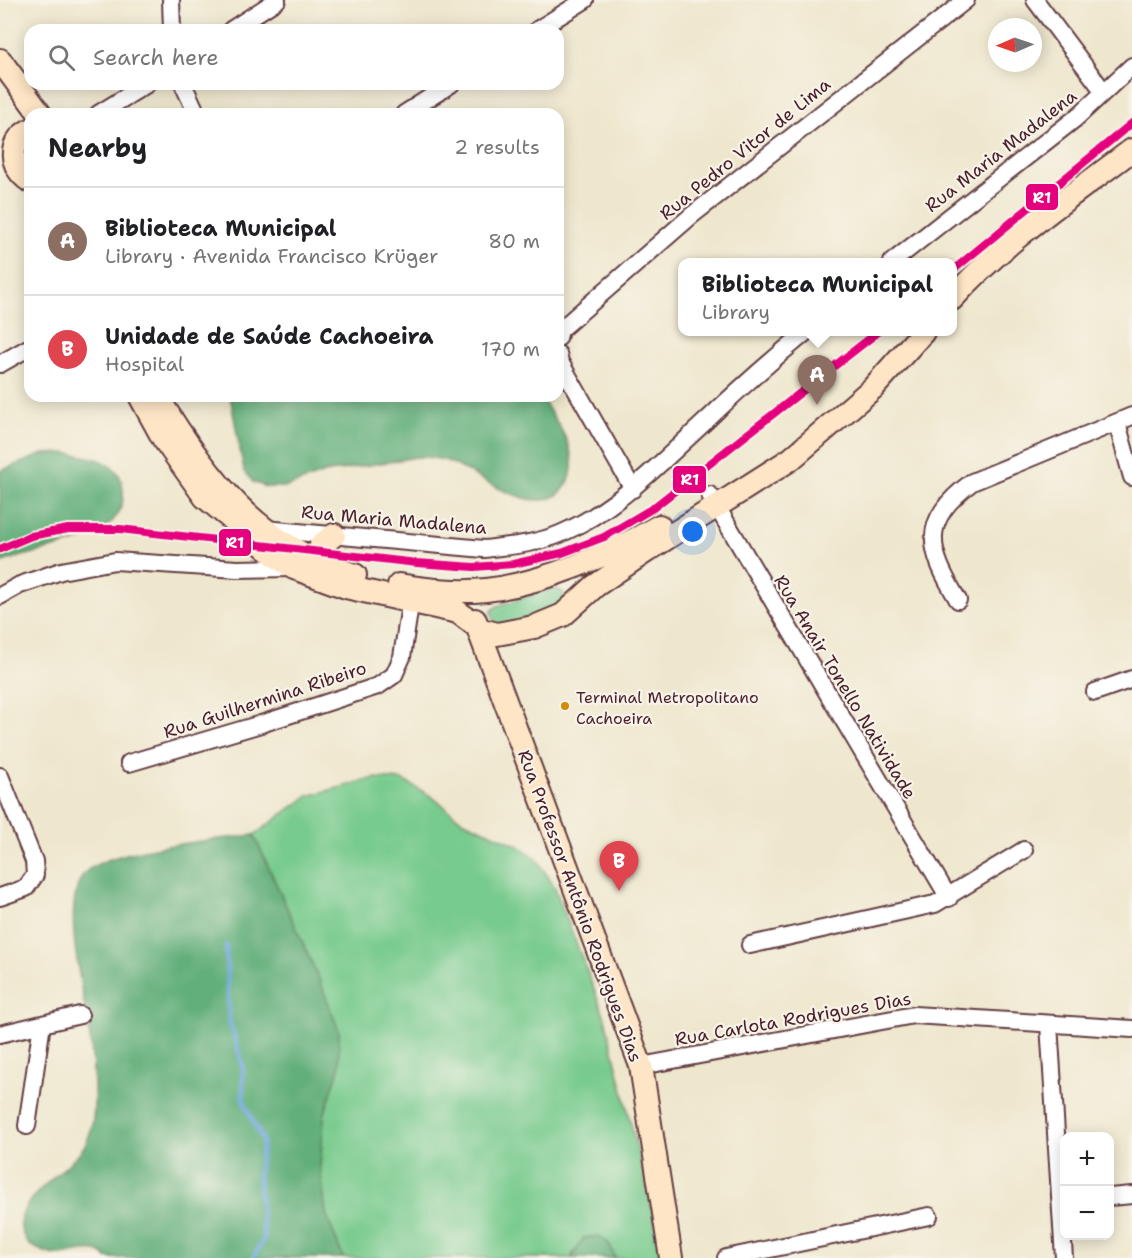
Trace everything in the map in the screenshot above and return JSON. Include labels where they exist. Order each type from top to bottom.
[{"type":"main road","points":[[0,60],[21,90],[17,170],[24,176]]},
{"type":"main road","points":[[957,294],[993,257],[1028,228],[1132,150]]},
{"type":"main road","points":[[143,402],[164,438],[205,497],[269,539],[349,573],[458,612],[476,623],[482,630],[497,634],[534,627],[563,615],[595,586],[783,448],[812,440],[873,388],[919,336]]},
{"type":"main road","points":[[161,402],[217,486],[294,568],[346,587],[411,595],[487,590],[560,572],[638,539],[713,501]]},
{"type":"main road","points":[[321,561],[324,534]]},
{"type":"main road","points":[[560,572],[570,578],[574,584],[576,596],[572,607]]},
{"type":"main road","points":[[476,623],[475,607],[487,590]]},
{"type":"main road","name":"Rua Professor Antônio Rodrigues Dias","points":[[476,623],[641,1066],[670,1258]]},
{"type":"main road","points":[[490,665],[497,634]]},
{"type":"street","points":[[171,0],[172,24]]},
{"type":"street","points":[[240,24],[278,0]]},
{"type":"street","points":[[547,24],[585,0]]},
{"type":"street","name":"Rua Pedro Vitor de Lima","points":[[564,327],[691,216],[966,0]]},
{"type":"street","points":[[1035,0],[1104,92]]},
{"type":"street","name":"Rua Maria Madalena","points":[[897,258],[1076,118],[1132,66]]},
{"type":"street","points":[[108,108],[137,90]]},
{"type":"street","points":[[186,90],[194,108]]},
{"type":"street","points":[[413,108],[442,90]]},
{"type":"street","name":"Rua Maria Madalena","points":[[269,539],[324,534],[484,549],[520,545],[558,535],[592,517],[633,489],[754,375],[801,336]]},
{"type":"street","points":[[0,364],[24,350]]},
{"type":"street","points":[[564,369],[633,489]]},
{"type":"street","points":[[958,600],[938,566],[933,551],[933,533],[937,522],[957,493],[972,482],[1125,420],[1132,477]]},
{"type":"street","name":"Rua Anair Tonello Natividade","points":[[713,501],[949,898]]},
{"type":"street","points":[[237,569],[269,539]]},
{"type":"street","points":[[0,596],[21,585],[61,571],[115,561],[237,569],[294,568]]},
{"type":"street","name":"Rua Guilhermina Ribeiro","points":[[129,763],[378,686],[394,675],[402,657],[411,595]]},
{"type":"street","points":[[1095,692],[1132,679]]},
{"type":"street","points":[[0,776],[34,861],[35,875],[27,888],[0,897]]},
{"type":"street","points":[[750,945],[935,904],[949,898],[1024,850]]},
{"type":"street","points":[[0,1034],[80,1015]]},
{"type":"street","name":"Rua Carlota Rodrigues Dias","points":[[641,1066],[914,1015],[1132,1029]]},
{"type":"street","points":[[27,1126],[42,1024]]},
{"type":"street","points":[[1049,1024],[1061,1186]]},
{"type":"street","points":[[1114,1197],[1132,1195]]},
{"type":"street","points":[[726,1258],[928,1216]]},
{"type":"street","points":[[1063,1240],[1064,1258]]},
{"type":"green space","points":[[231,402],[544,402],[566,438],[572,461],[567,484],[556,495],[543,500],[527,499],[511,494],[452,463],[426,457],[324,473],[287,487],[266,487],[253,482],[244,471]]},
{"type":"green space","points":[[43,454],[81,455],[107,463],[119,475],[122,483],[122,504],[114,519],[100,531],[81,540],[0,563],[0,471]]},
{"type":"green space","points":[[554,588],[564,593],[562,605],[503,627],[494,624],[491,612],[497,606]]},
{"type":"green space","points":[[375,778],[402,780],[431,796],[460,819],[519,846],[536,858],[555,888],[605,1018],[664,1258],[615,1258],[610,1245],[573,1253],[572,1258],[343,1258],[326,1214],[320,1166],[324,1116],[339,1068],[319,979],[254,835],[308,796]]},
{"type":"green space","points":[[254,835],[319,979],[339,1031],[339,1068],[324,1116],[320,1166],[326,1214],[343,1258],[107,1258],[97,1251],[90,1250],[56,1255],[29,1245],[21,1228],[22,1217],[27,1206],[44,1185],[83,1148],[90,1134],[93,1119],[94,1085],[91,1045],[74,936],[75,894],[81,878],[91,868],[109,859],[133,853],[160,847]]},
{"type":"green space","points":[[600,1236],[610,1245],[615,1258],[572,1258],[583,1238]]},
{"type":"waterway","points":[[226,945],[229,1020],[243,1065],[243,1100],[263,1141],[258,1176],[264,1239],[253,1258]]},
{"type":"transit line","name":"R1","points":[[957,267],[1132,123]]},
{"type":"transit line","name":"R1","points":[[0,549],[31,536],[68,529],[120,529],[417,563],[474,567],[513,564],[562,553],[604,537],[653,508],[873,336]]},
{"type":"place","name":"Biblioteca Municipal","points":[[817,405]]},
{"type":"place","name":"Terminal Metropolitano Cachoeira","points":[[565,706]]},
{"type":"place","name":"Unidade de Saúde Cachoeira","points":[[619,891]]}]
